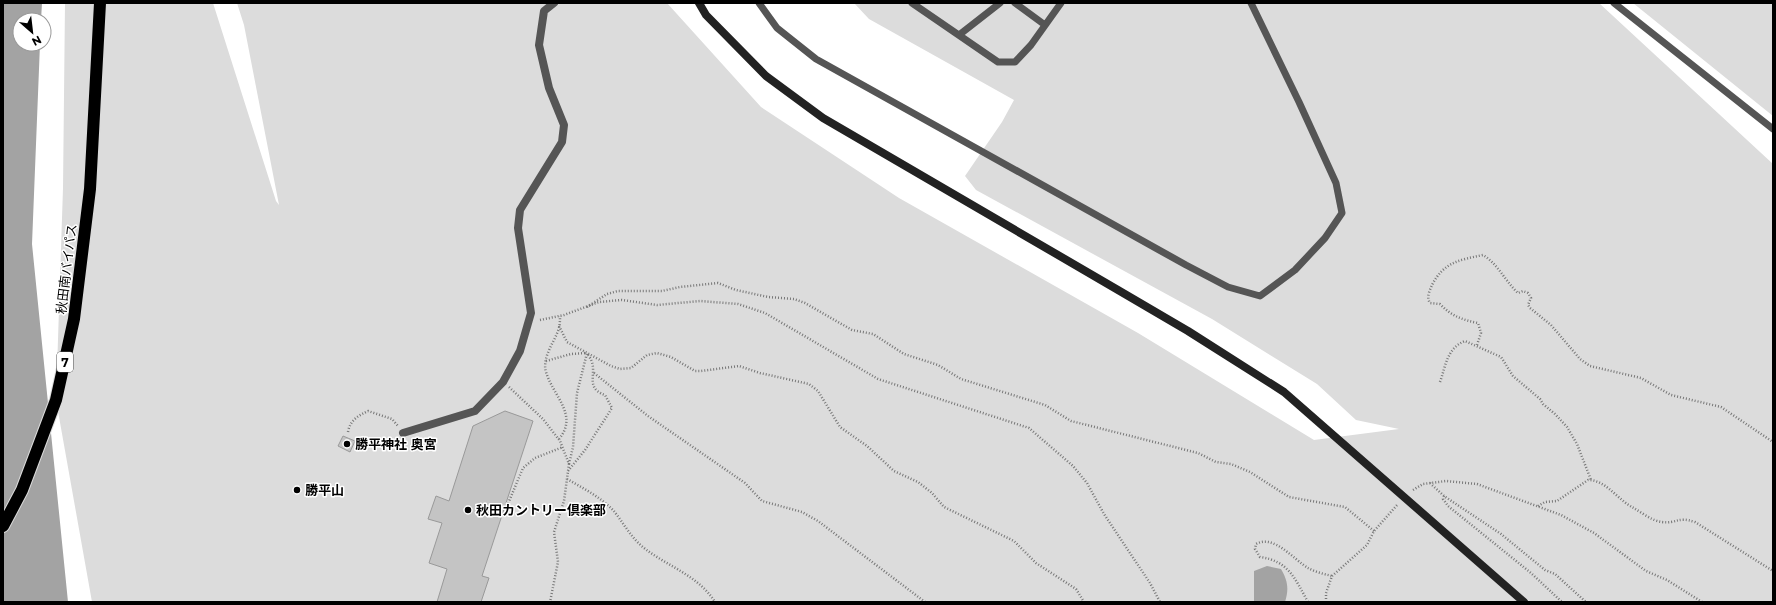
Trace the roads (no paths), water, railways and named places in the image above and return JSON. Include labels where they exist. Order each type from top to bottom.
[{"type":"highway","name":"秋田南バイパス","points":[[3,526],[22,490],[56,400],[74,319],[90,189],[100,3]]},
{"type":"street","points":[[403,433],[475,410],[503,382],[520,351],[531,313],[518,228],[520,210],[562,142],[564,125],[550,88],[539,45],[544,11],[554,3]]},
{"type":"street","points":[[699,3],[706,15],[766,76],[822,118],[1118,290],[1284,392],[1524,602]]},
{"type":"lane","points":[[758,3],[778,28],[816,59],[1186,265],[1228,287],[1260,296],[1295,270],[1325,238],[1342,213],[1336,183],[1251,3]]},
{"type":"lane","points":[[959,35],[1000,3]]},
{"type":"lane","points":[[1015,3],[1045,25]]},
{"type":"lane","points":[[914,4],[998,62],[1015,62],[1061,3]]},
{"type":"lane","points":[[1614,3],[1773,128]]},
{"type":"place","name":"勝平神社 奥宮","points":[[347,444]]},
{"type":"place","name":"勝平山","points":[[297,490]]},
{"type":"place","name":"秋田カントリー倶楽部","points":[[468,510]]}]
